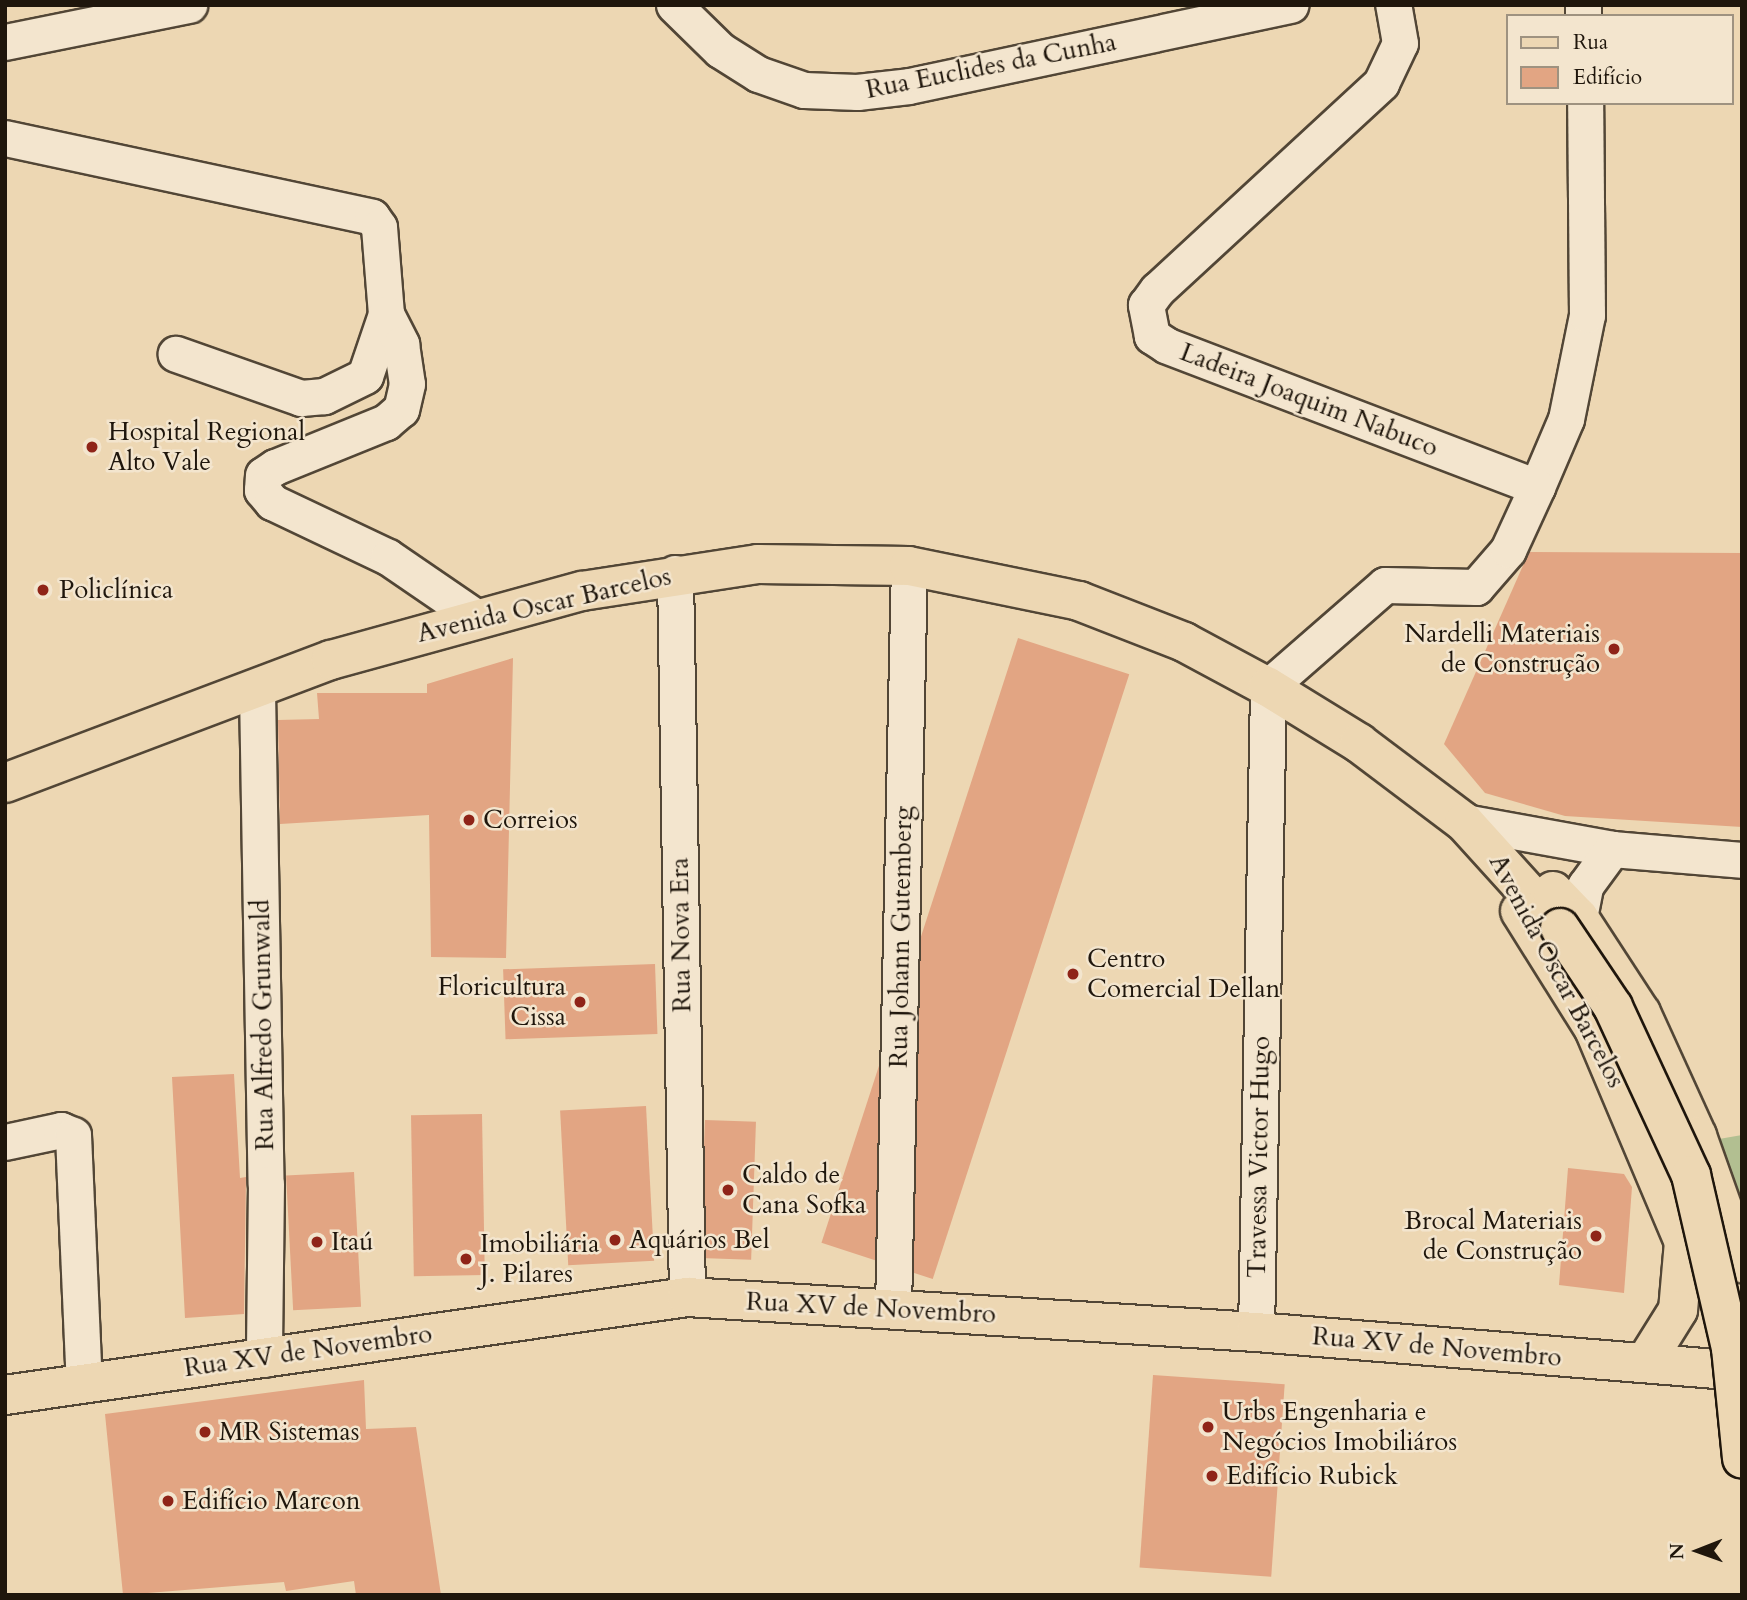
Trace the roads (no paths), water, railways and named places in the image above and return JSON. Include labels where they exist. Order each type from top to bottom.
[{"type":"main road","name":"Avenida Oscar Barcelos","points":[[5,783],[257,691],[331,660],[477,618],[675,573],[758,565],[909,566],[988,578],[1079,601],[1184,642],[1268,687],[1359,743],[1477,834],[1514,902],[1553,956],[1594,1030],[1659,1176],[1684,1242],[1678,1310],[1645,1363]]},
{"type":"main road","points":[[1477,834],[1570,923],[1613,1007],[1691,1175],[1731,1348],[1742,1458]]},
{"type":"main road","name":"Avenida Oscar Barcelos","points":[[1570,923],[1615,968],[1674,1080],[1742,1263]]},
{"type":"main road","points":[[1659,1176],[1674,1080]]},
{"type":"main road","points":[[1684,1242],[1742,1279]]},
{"type":"main road","name":"Rua XV de Novembro","points":[[5,1395],[687,1297],[1256,1332],[1742,1371]]},
{"type":"street","points":[[5,42],[189,5]]},
{"type":"street","name":"Rua Euclides da Cunha","points":[[674,5],[720,50],[758,74],[804,90],[857,92],[909,86],[1290,5]]},
{"type":"street","name":"Ladeira Joaquim Nabuco","points":[[1393,5],[1400,43],[1381,83],[1157,290],[1146,305],[1146,323],[1166,345],[1537,487]]},
{"type":"street","points":[[1268,687],[1385,585],[1453,590],[1476,587],[1494,573],[1508,550],[1566,419],[1587,315],[1585,105]]},
{"type":"street","points":[[5,138],[372,217],[379,227],[386,314],[401,344],[407,384],[401,409],[386,422],[275,467],[263,475],[262,491],[272,502],[388,557],[477,618]]},
{"type":"street","points":[[176,354],[301,398],[324,396],[365,376],[386,314]]},
{"type":"street","name":"Rua Johann Gutemberg","points":[[893,1308],[909,566]]},
{"type":"street","name":"Rua Nova Era","points":[[675,573],[687,1297]]},
{"type":"street","name":"Travessa Victor Hugo","points":[[1256,1332],[1268,687]]},
{"type":"street","name":"Rua Alfredo Grunwald","points":[[257,691],[266,1184],[264,1359]]},
{"type":"street","points":[[1477,834],[1742,860]]},
{"type":"street","points":[[1570,923],[1585,886],[1612,849]]},
{"type":"street","points":[[5,1142],[61,1130],[73,1135],[84,1382]]},
{"type":"place","name":"Hospital Regional Alto Vale","points":[[92,447]]},
{"type":"place","name":"Policlínica","points":[[43,590]]},
{"type":"place","name":"Nardelli Materiais de Construção","points":[[1614,649]]},
{"type":"place","name":"Correios","points":[[469,820]]},
{"type":"place","name":"Centro Comercial Dellan","points":[[1073,974]]},
{"type":"place","name":"Floricultura Cissa","points":[[580,1002]]},
{"type":"place","name":"Caldo de Cana Sofka","points":[[728,1190]]},
{"type":"place","name":"Brocal Materiais de Construção","points":[[1596,1236]]},
{"type":"place","name":"Aquários Bel","points":[[615,1240]]},
{"type":"place","name":"Itaú","points":[[317,1242]]},
{"type":"place","name":"Imobiliária J. Pilares","points":[[466,1259]]},
{"type":"place","name":"Urbs Engenharia e Negócios Imobiliáros","points":[[1208,1427]]},
{"type":"place","name":"MR Sistemas","points":[[205,1432]]},
{"type":"place","name":"Edifício Rubick","points":[[1212,1476]]},
{"type":"place","name":"Edifício Marcon","points":[[168,1501]]}]
